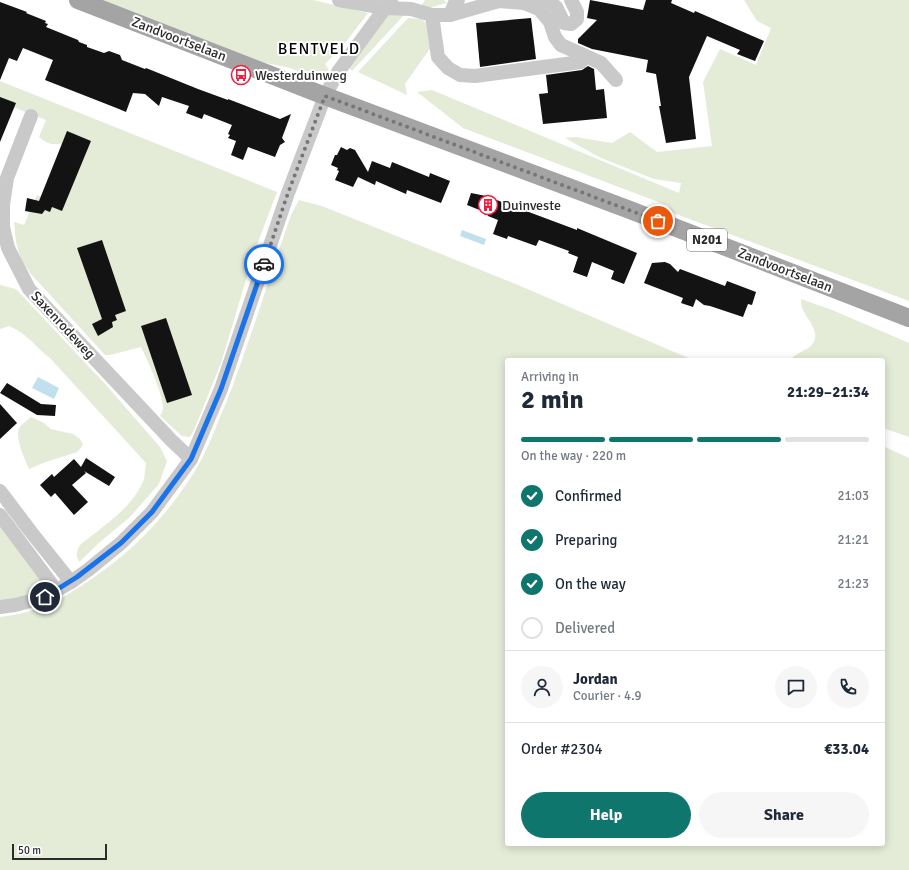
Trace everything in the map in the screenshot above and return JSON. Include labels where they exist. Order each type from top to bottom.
[{"type":"main road","name":"Zandvoortselaan","points":[[78,0],[325,96],[630,210],[909,318]]},
{"type":"street","points":[[339,0],[388,4],[432,15],[450,15],[498,1],[530,1],[550,22],[555,37],[562,46],[601,63],[616,80]]},
{"type":"street","points":[[450,15],[454,3],[458,0]]},
{"type":"street","points":[[548,0],[556,7],[564,22],[571,24],[577,19],[577,12],[571,0]]},
{"type":"street","points":[[0,607],[15,605],[45,597],[88,570],[121,543],[152,512],[191,459],[221,389],[288,193],[325,96],[338,72],[388,4]]},
{"type":"street","points":[[432,15],[438,57],[448,68],[460,75],[475,76],[581,62]]},
{"type":"street","name":"Saxenrodeweg","points":[[31,116],[2,194],[3,227],[8,248],[29,289],[174,444],[191,459]]},
{"type":"street","points":[[0,491],[71,582]]},
{"type":"street","points":[[0,515],[56,590]]},
{"type":"green space","points":[[99,0],[313,0],[368,13],[342,47],[325,64],[329,70],[313,77],[290,68],[261,62]]},
{"type":"green space","points":[[425,0],[444,0],[447,3],[432,7],[421,6]]},
{"type":"green space","points":[[744,0],[909,0],[909,301],[668,211],[669,206],[463,128],[417,92],[432,90],[679,193],[681,183],[654,179],[599,157],[565,138],[575,137],[612,143],[630,132],[657,152],[712,146],[703,82],[720,49],[756,65],[771,28],[757,21]]},
{"type":"green space","points":[[388,13],[404,15],[352,71],[348,67]]},
{"type":"green space","points":[[408,18],[422,19],[428,25],[431,47],[405,84],[407,95],[358,72]]},
{"type":"green space","points":[[0,81],[277,192],[255,250],[221,363],[190,437],[182,436],[160,416],[163,407],[160,393],[151,368],[141,347],[105,355],[30,273],[21,260],[16,242],[14,222],[24,225],[37,195],[44,198],[66,145],[51,144],[39,137],[46,120],[0,102]]},
{"type":"green space","points":[[299,200],[322,206],[518,285],[688,358],[505,358],[505,846],[885,846],[885,447],[909,458],[909,870],[0,870],[0,617],[39,608],[71,593],[109,567],[139,541],[178,497],[203,457],[226,403],[291,215]]},
{"type":"green space","points":[[0,285],[16,289],[106,385],[160,447],[167,461],[159,484],[130,517],[79,562],[77,554],[80,545],[116,516],[133,499],[144,479],[146,463],[50,358],[16,329],[9,326],[0,329]]},
{"type":"green space","points":[[801,299],[832,310],[909,343],[909,437],[885,429],[885,358],[792,358],[811,346],[815,336],[815,331],[801,305]]},
{"type":"green space","points":[[31,417],[44,423],[51,429],[73,434],[80,439],[83,444],[81,448],[77,452],[29,469],[21,449],[18,433],[19,428]]},
{"type":"green space","points":[[0,518],[51,588],[0,602]]},
{"type":"water","points":[[462,230],[486,239],[484,245],[460,236]]},
{"type":"water","points":[[38,377],[59,388],[54,399],[32,388]]},
{"type":"building","points":[[590,0],[643,10],[646,0],[672,0],[671,3],[694,13],[695,11],[764,41],[755,61],[737,54],[740,50],[707,36],[689,77],[696,139],[666,143],[659,106],[661,106],[656,74],[646,72],[648,60],[592,49],[578,43],[578,39],[597,20],[587,18]]},
{"type":"building","points":[[0,2],[46,21],[45,23],[48,24],[46,27],[78,40],[79,42],[87,45],[87,47],[104,53],[109,51],[120,55],[122,60],[280,119],[291,114],[282,138],[285,142],[280,145],[275,157],[248,147],[243,160],[231,155],[236,141],[228,138],[232,125],[204,114],[202,119],[186,113],[189,106],[162,97],[159,106],[145,94],[133,93],[126,112],[45,80],[53,60],[23,48],[17,61],[9,58],[0,80]]},
{"type":"building","points":[[531,18],[536,59],[480,67],[476,23]]},
{"type":"building","points":[[588,66],[594,69],[596,90],[604,89],[607,118],[543,124],[539,94],[548,93],[546,75],[582,70]]},
{"type":"building","points":[[0,97],[16,103],[0,142]]},
{"type":"building","points":[[67,131],[91,141],[62,211],[52,207],[50,212],[45,210],[42,214],[25,211],[27,198],[39,201]]},
{"type":"building","points":[[341,147],[347,150],[350,148],[355,150],[368,172],[372,161],[390,168],[392,162],[429,177],[430,173],[450,181],[441,203],[407,190],[406,194],[376,181],[375,185],[358,177],[353,187],[335,180],[339,171],[337,170],[338,168],[331,165],[335,155],[337,155]]},
{"type":"building","points":[[471,193],[486,196],[577,230],[577,228],[637,253],[624,284],[611,279],[614,271],[592,262],[587,277],[573,272],[578,257],[568,253],[569,251],[539,240],[536,246],[508,236],[507,239],[493,234],[498,220],[488,216],[487,213],[467,205]]},
{"type":"building","points":[[102,240],[126,311],[115,315],[117,320],[112,322],[113,327],[98,336],[92,324],[102,319],[77,248]]},
{"type":"building","points":[[665,262],[670,264],[678,272],[680,269],[725,286],[727,281],[756,292],[752,305],[748,304],[743,317],[704,305],[696,299],[693,307],[681,303],[683,298],[644,283],[652,263]]},
{"type":"building","points":[[166,318],[192,395],[167,403],[141,326]]},
{"type":"building","points":[[7,383],[41,404],[56,405],[55,416],[37,415],[0,393]]},
{"type":"building","points":[[0,404],[17,423],[0,439]]},
{"type":"building","points":[[86,458],[115,477],[109,486],[84,471],[86,473],[72,485],[88,502],[74,515],[55,493],[51,497],[40,485],[52,474],[54,477],[74,459],[81,467]]},
{"type":"way so far","points":[[264,264],[288,193],[325,96],[658,221]]},
{"type":"place","name":"Westerduinweg","points":[[241,75]]},
{"type":"place","name":"Duinveste","points":[[488,205]]},
{"type":"district","name":"BENTVELD","points":[[319,49]]},
{"type":"route","points":[[45,597],[88,570],[121,543],[152,512],[191,459],[221,389],[264,264]]}]
